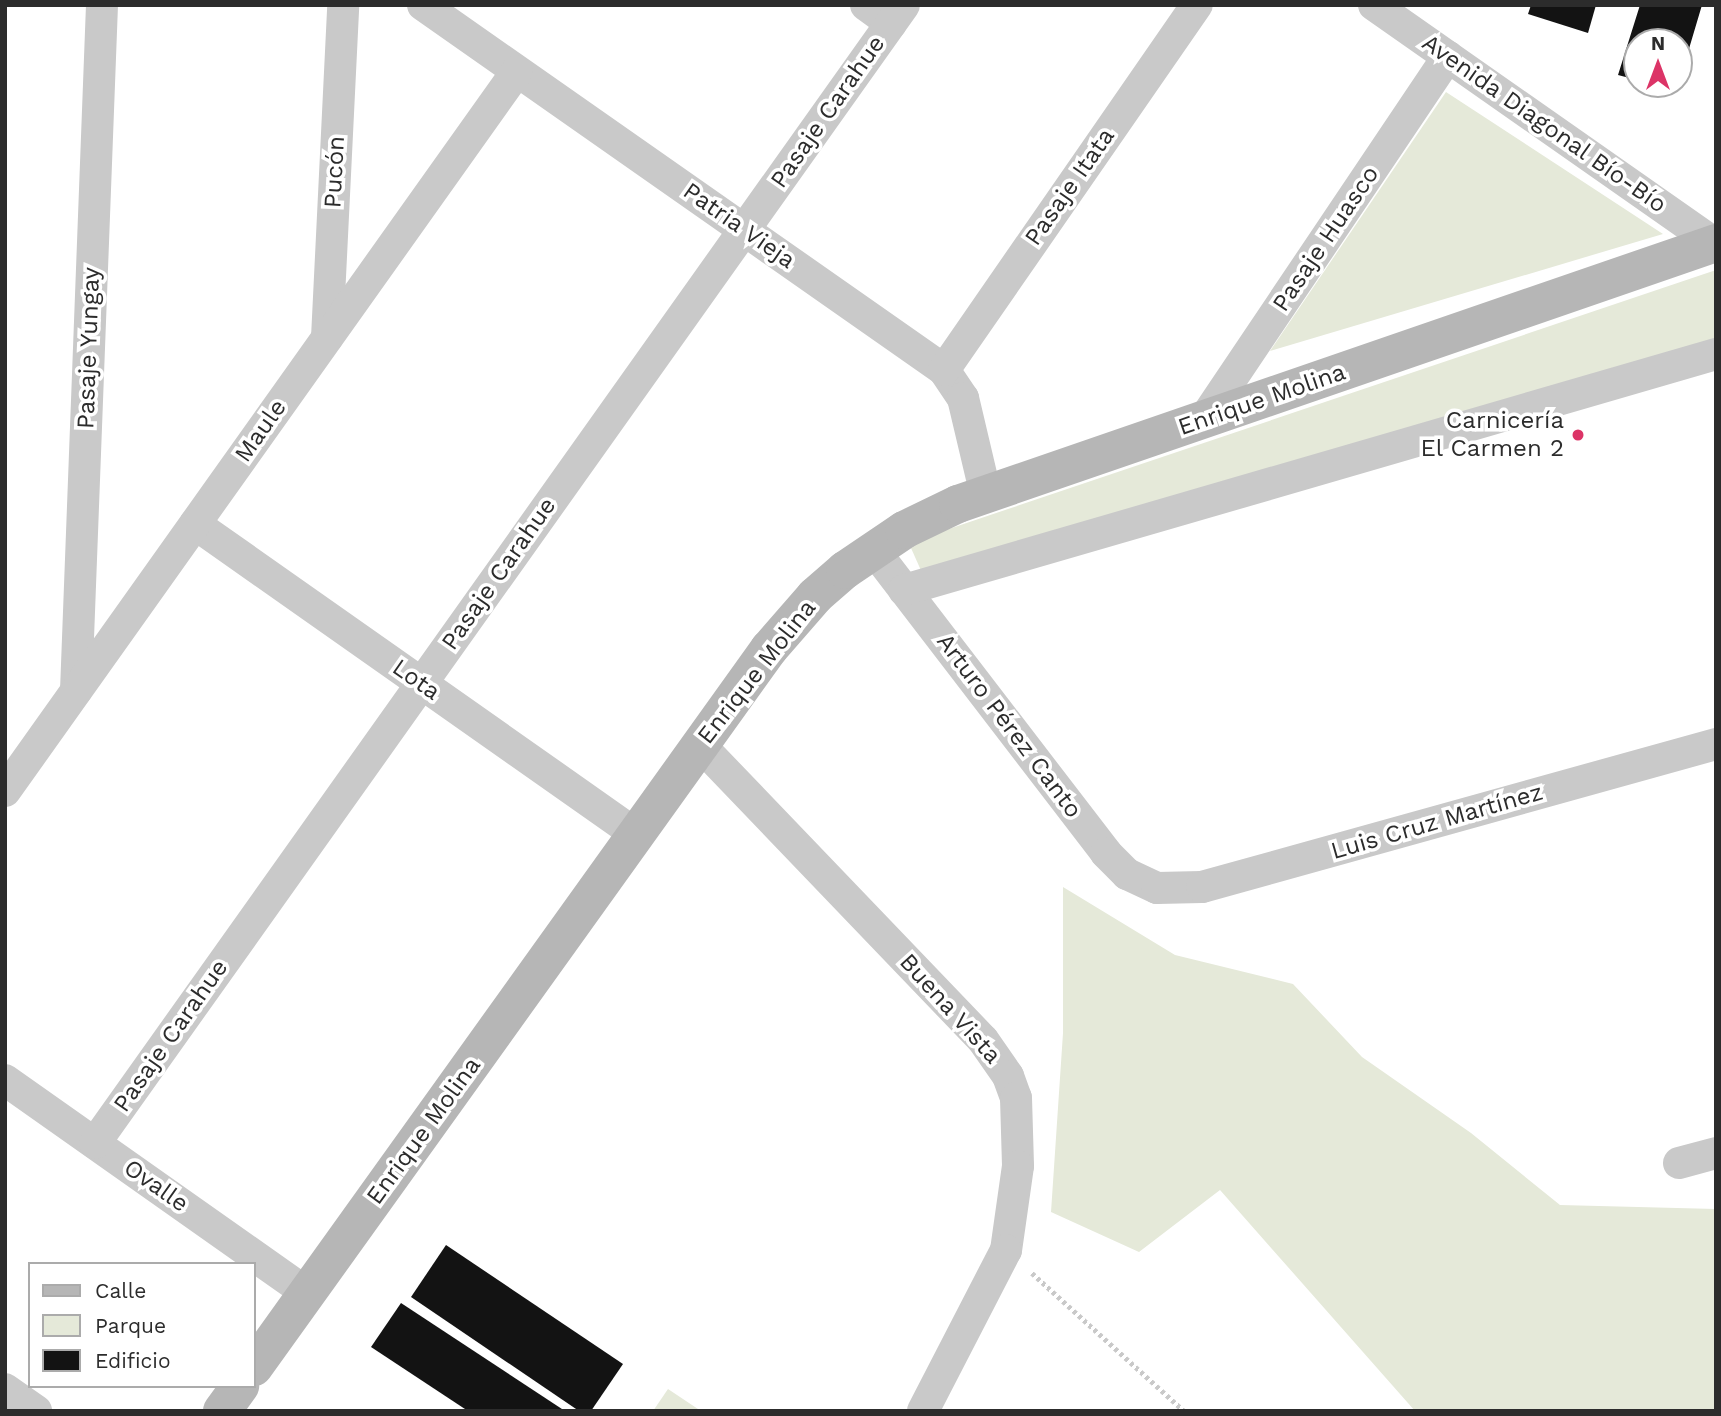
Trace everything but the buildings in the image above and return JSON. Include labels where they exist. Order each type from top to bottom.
[{"type":"main road","name":"Enrique Molina","points":[[256,1364],[791,621],[873,549],[932,516],[986,495],[1715,243]]},
{"type":"main road","points":[[222,1411],[239,1388]]},
{"type":"street","name":"Pasaje Yungay","points":[[76,691],[102,5]]},
{"type":"street","name":"Pucón","points":[[327,338],[343,5]]},
{"type":"street","name":"Patria Vieja","points":[[424,5],[944,369],[963,398],[986,495]]},
{"type":"street","points":[[866,5],[898,14]]},
{"type":"street","name":"Pasaje Itata","points":[[944,369],[1197,5]]},
{"type":"street","name":"Avenida Diagonal Bío-Bío","points":[[1374,5],[1715,243]]},
{"type":"street","name":"Pasaje Carahue","points":[[95,1143],[898,14]]},
{"type":"street","name":"Pasaje Huasco","points":[[1203,421],[1448,57]]},
{"type":"street","name":"Maule","points":[[5,792],[517,71]]},
{"type":"street","points":[[904,590],[1716,354]]},
{"type":"street","name":"Lota","points":[[195,524],[636,835]]},
{"type":"street","name":"Arturo Pérez Canto","points":[[873,549],[1106,853],[1127,874],[1157,888]]},
{"type":"street","name":"Luis Cruz Martínez","points":[[1157,888],[1202,887],[1716,744]]},
{"type":"street","name":"Buena Vista","points":[[701,746],[997,1057],[1008,1076],[1019,1122],[1006,1250],[923,1411]]},
{"type":"street","name":"Ovalle","points":[[5,1080],[307,1293]]},
{"type":"street","points":[[1679,1163],[1716,1153]]},
{"type":"street","points":[[5,1389],[36,1411]]},
{"type":"path","points":[[1006,1250],[1184,1411]]},
{"type":"green space","points":[[1446,92],[1663,234],[1270,351]]},
{"type":"green space","points":[[1716,270],[1716,343],[923,575],[911,548],[931,535]]},
{"type":"green space","points":[[1063,887],[1175,955],[1293,984],[1362,1057],[1471,1133],[1560,1205],[1716,1209],[1716,1411],[1415,1411],[1220,1190],[1139,1252],[1051,1212],[1063,1033]]},
{"type":"green space","points":[[668,1389],[701,1411],[653,1411]]},
{"type":"place","name":"Carnicería El Carmen 2","points":[[1578,435]]}]
